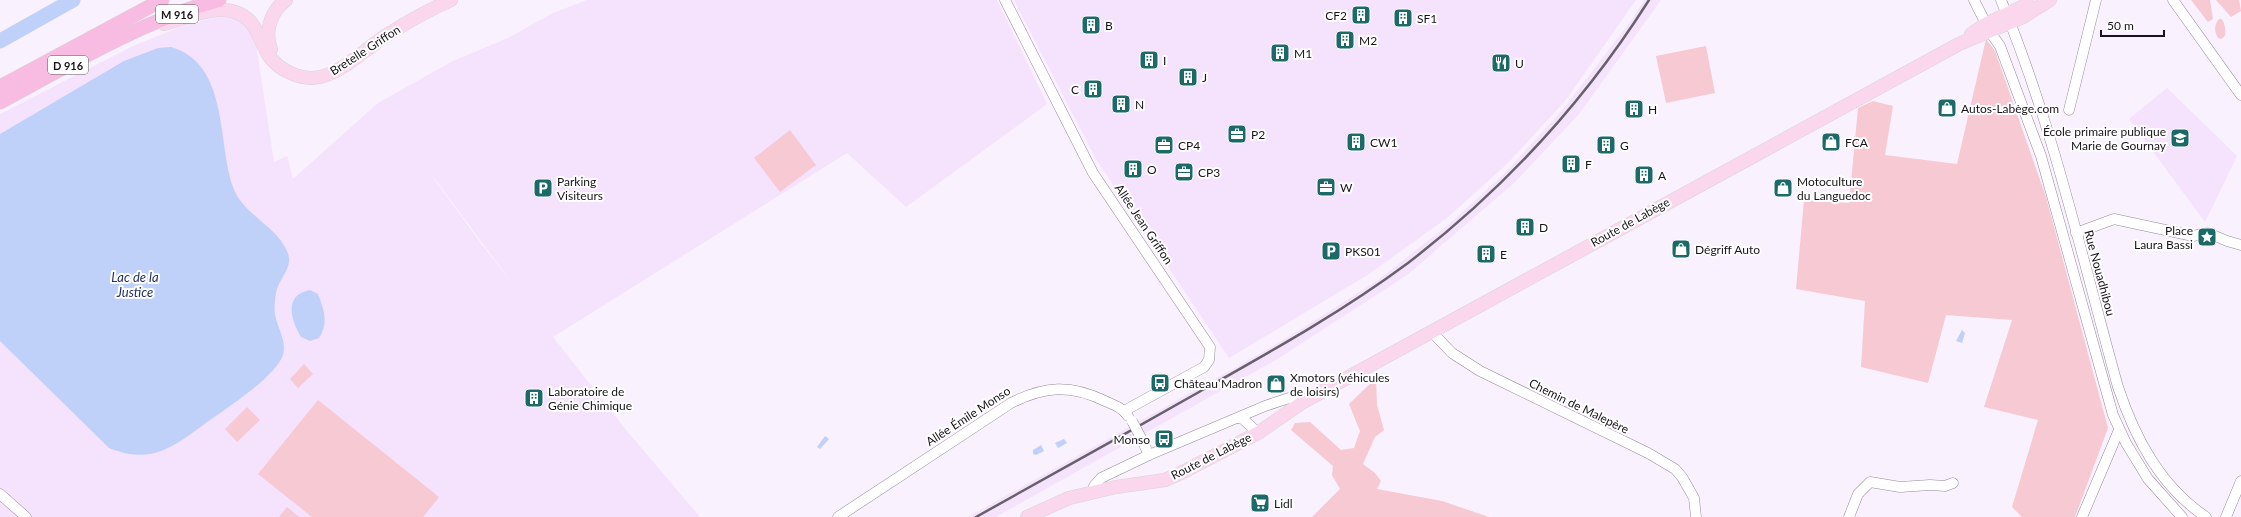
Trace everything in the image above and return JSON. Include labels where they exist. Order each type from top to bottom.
[{"type":"highway","points":[[127,19],[162,0]]},
{"type":"highway","name":"M 916","points":[[127,19],[172,0]]},
{"type":"highway","name":"M 916","points":[[137,31],[180,13],[219,0]]},
{"type":"highway","name":"D 916","points":[[0,87],[127,19]]},
{"type":"highway","name":"D 916","points":[[0,102],[104,45],[137,31]]},
{"type":"main road","points":[[277,64],[269,45],[270,21],[274,11],[286,0]]},
{"type":"main road","name":"Bretelle Griffon","points":[[137,31],[209,13],[234,12],[246,16],[253,23],[269,56],[277,64],[298,77],[309,78],[330,74],[386,36],[451,0]]},
{"type":"main road","name":"Route de Labège","points":[[2008,18],[2036,0]]},
{"type":"main road","name":"Route de Labège","points":[[1027,517],[1054,503],[1094,492],[1165,480],[1206,462],[1258,432],[1303,402],[1431,331],[1988,28],[2050,0]]},
{"type":"street","name":"Allée Jean Griffon","points":[[1005,0],[1093,173],[1210,346],[1209,360],[1204,368],[1124,411]]},
{"type":"street","points":[[1974,0],[1988,28],[2000,46],[2041,156],[2101,377],[2119,430],[2148,480],[2182,517]]},
{"type":"street","name":"Rue Nouadhibou","points":[[2001,0],[2037,98],[2118,387],[2135,434],[2155,466],[2173,487],[2206,517]]},
{"type":"street","points":[[2069,110],[2096,0]]},
{"type":"street","points":[[2173,0],[2241,95]]},
{"type":"street","points":[[2076,233],[2114,219],[2193,236],[2208,233],[2241,245]]},
{"type":"street","name":"Chemin de Malepère","points":[[1431,331],[1452,353],[1480,372],[1671,466],[1689,487],[1694,498],[1696,517]]},
{"type":"street","name":"Allée Émile Monso","points":[[838,517],[1011,403],[1042,390],[1069,388],[1096,396],[1124,411]]},
{"type":"street","name":"Route de Labège","points":[[1094,492],[1094,486],[1101,478],[1149,456],[1282,400],[1298,399],[1303,402]]},
{"type":"street","points":[[1124,411],[1132,421],[1149,456]]},
{"type":"street","name":"Route de Labège","points":[[1238,418],[1243,419],[1258,432]]},
{"type":"street","points":[[2082,517],[2119,430]]},
{"type":"street","points":[[2108,456],[2122,451],[2132,454]]},
{"type":"street","points":[[2226,517],[2241,481]]},
{"type":"street","points":[[1849,517],[1858,494],[1870,482],[1908,487],[1930,485],[1945,486],[1953,483]]},
{"type":"street","points":[[0,494],[26,517]]},
{"type":"shaded area","points":[[587,0],[997,0],[1047,104],[906,207],[847,153],[553,337],[627,431],[700,517],[0,517],[0,114],[133,46],[188,24],[219,17],[235,19],[245,25],[256,44],[274,162],[287,156],[293,179],[378,103],[453,61],[508,38],[553,13]],"holes":[[[435,179],[515,287],[480,242]]]},
{"type":"shaded area","points":[[1014,0],[1636,0],[1565,101],[1508,163],[1447,218],[1369,274],[1229,358],[1096,159]]},
{"type":"shaded area","points":[[1644,0],[1661,0],[1579,114],[1514,183],[1407,275],[1279,358],[996,517],[968,517],[1233,369],[1290,336],[1378,280],[1448,225],[1505,173],[1565,107],[1633,18]]},
{"type":"shaded area","points":[[2191,0],[2210,0],[2213,19],[2208,22]]},
{"type":"shaded area","points":[[2216,0],[2239,0],[2241,11],[2231,17]]},
{"type":"shaded area","points":[[2219,19],[2222,19],[2225,29],[2225,36],[2221,39],[2218,38],[2215,30],[2215,26]]},
{"type":"shaded area","points":[[1986,39],[1995,51],[2046,197],[2108,428],[2075,517],[2022,517],[2012,507],[2038,420],[1984,407],[2012,320],[1946,315],[1928,383],[1861,367],[1865,301],[1796,289],[1804,200],[1849,203],[1858,108],[1873,101],[1893,106],[1885,155],[1957,164]]},
{"type":"shaded area","points":[[1706,46],[1715,93],[1666,103],[1656,56]]},
{"type":"shaded area","name":"École primaire publique Marie de Gournay","points":[[2167,88],[2237,156],[2205,222],[2129,119]]},
{"type":"shaded area","points":[[790,130],[816,165],[780,192],[754,158]]},
{"type":"shaded area","points":[[304,364],[313,374],[298,388],[290,379]]},
{"type":"shaded area","points":[[1376,378],[1377,405],[1384,430],[1375,437],[1363,464],[1375,473],[1381,481],[1377,489],[1442,501],[1489,517],[1312,517],[1340,489],[1332,475],[1333,466],[1291,430],[1295,423],[1310,422],[1341,450],[1354,448],[1360,431],[1349,404]]},
{"type":"shaded area","points":[[318,400],[439,497],[423,517],[312,517],[258,474]]},
{"type":"shaded area","points":[[247,407],[260,420],[237,442],[225,429]]},
{"type":"shaded area","points":[[287,507],[299,517],[279,517]]},
{"type":"water","name":"Lac de la Justice","points":[[171,47],[190,56],[203,70],[212,87],[218,106],[228,168],[233,187],[244,205],[275,234],[287,251],[289,257],[288,268],[277,288],[275,306],[276,319],[283,339],[284,350],[278,364],[270,374],[247,394],[169,448],[158,452],[136,455],[123,453],[109,448],[0,341],[0,134],[124,61],[158,48]]},
{"type":"water","points":[[310,290],[318,294],[324,311],[325,322],[319,338],[310,341],[301,337],[297,330],[292,316],[292,309],[296,297],[301,293]]},
{"type":"water","points":[[1962,330],[1965,333],[1962,343],[1956,341]]},
{"type":"water","points":[[825,436],[829,439],[820,449],[817,447]]},
{"type":"water","points":[[1064,439],[1067,443],[1058,448],[1055,443]]},
{"type":"water","points":[[1041,445],[1044,451],[1036,455],[1033,454],[1033,450]]},
{"type":"waterway","points":[[0,41],[73,0]]},
{"type":"railway","points":[[976,517],[1279,347],[1332,315],[1408,263],[1477,205],[1540,142],[1598,73],[1649,0]]},
{"type":"place","name":"CF2","points":[[1361,15]]},
{"type":"place","name":"SF1","points":[[1403,18]]},
{"type":"place","name":"B","points":[[1091,25]]},
{"type":"place","name":"M2","points":[[1345,40]]},
{"type":"place","name":"M1","points":[[1280,53]]},
{"type":"place","name":"I","points":[[1149,60]]},
{"type":"place","name":"U","points":[[1501,63]]},
{"type":"place","name":"J","points":[[1188,77]]},
{"type":"place","name":"C","points":[[1093,89]]},
{"type":"place","name":"N","points":[[1121,104]]},
{"type":"place","name":"Autos-Labège.com","points":[[1947,108]]},
{"type":"place","name":"H","points":[[1634,109]]},
{"type":"place","name":"P2","points":[[1237,134]]},
{"type":"place","name":"École primaire publique Marie de Gournay","points":[[2180,138]]},
{"type":"place","name":"CW1","points":[[1356,142]]},
{"type":"place","name":"FCA","points":[[1831,142]]},
{"type":"place","name":"CP4","points":[[1164,145]]},
{"type":"place","name":"G","points":[[1606,145]]},
{"type":"place","name":"F","points":[[1571,164]]},
{"type":"place","name":"O","points":[[1133,169]]},
{"type":"place","name":"CP3","points":[[1184,172]]},
{"type":"place","name":"A","points":[[1644,175]]},
{"type":"place","name":"W","points":[[1326,187]]},
{"type":"place","name":"Parking Visiteurs","points":[[543,188]]},
{"type":"place","name":"Motoculture du Languedoc","points":[[1783,188]]},
{"type":"place","name":"D","points":[[1525,227]]},
{"type":"place","name":"Place Laura Bassi","points":[[2207,237]]},
{"type":"place","name":"Dégriff Auto","points":[[1681,249]]},
{"type":"place","name":"PKS01","points":[[1331,251]]},
{"type":"place","name":"E","points":[[1486,254]]},
{"type":"place","name":"Château Madron","points":[[1160,383]]},
{"type":"place","name":"Xmotors (véhicules de loisirs)","points":[[1276,384]]},
{"type":"place","name":"Laboratoire de Génie Chimique","points":[[534,398]]},
{"type":"place","name":"Monso","points":[[1164,439]]},
{"type":"place","name":"Lidl","points":[[1260,503]]}]
